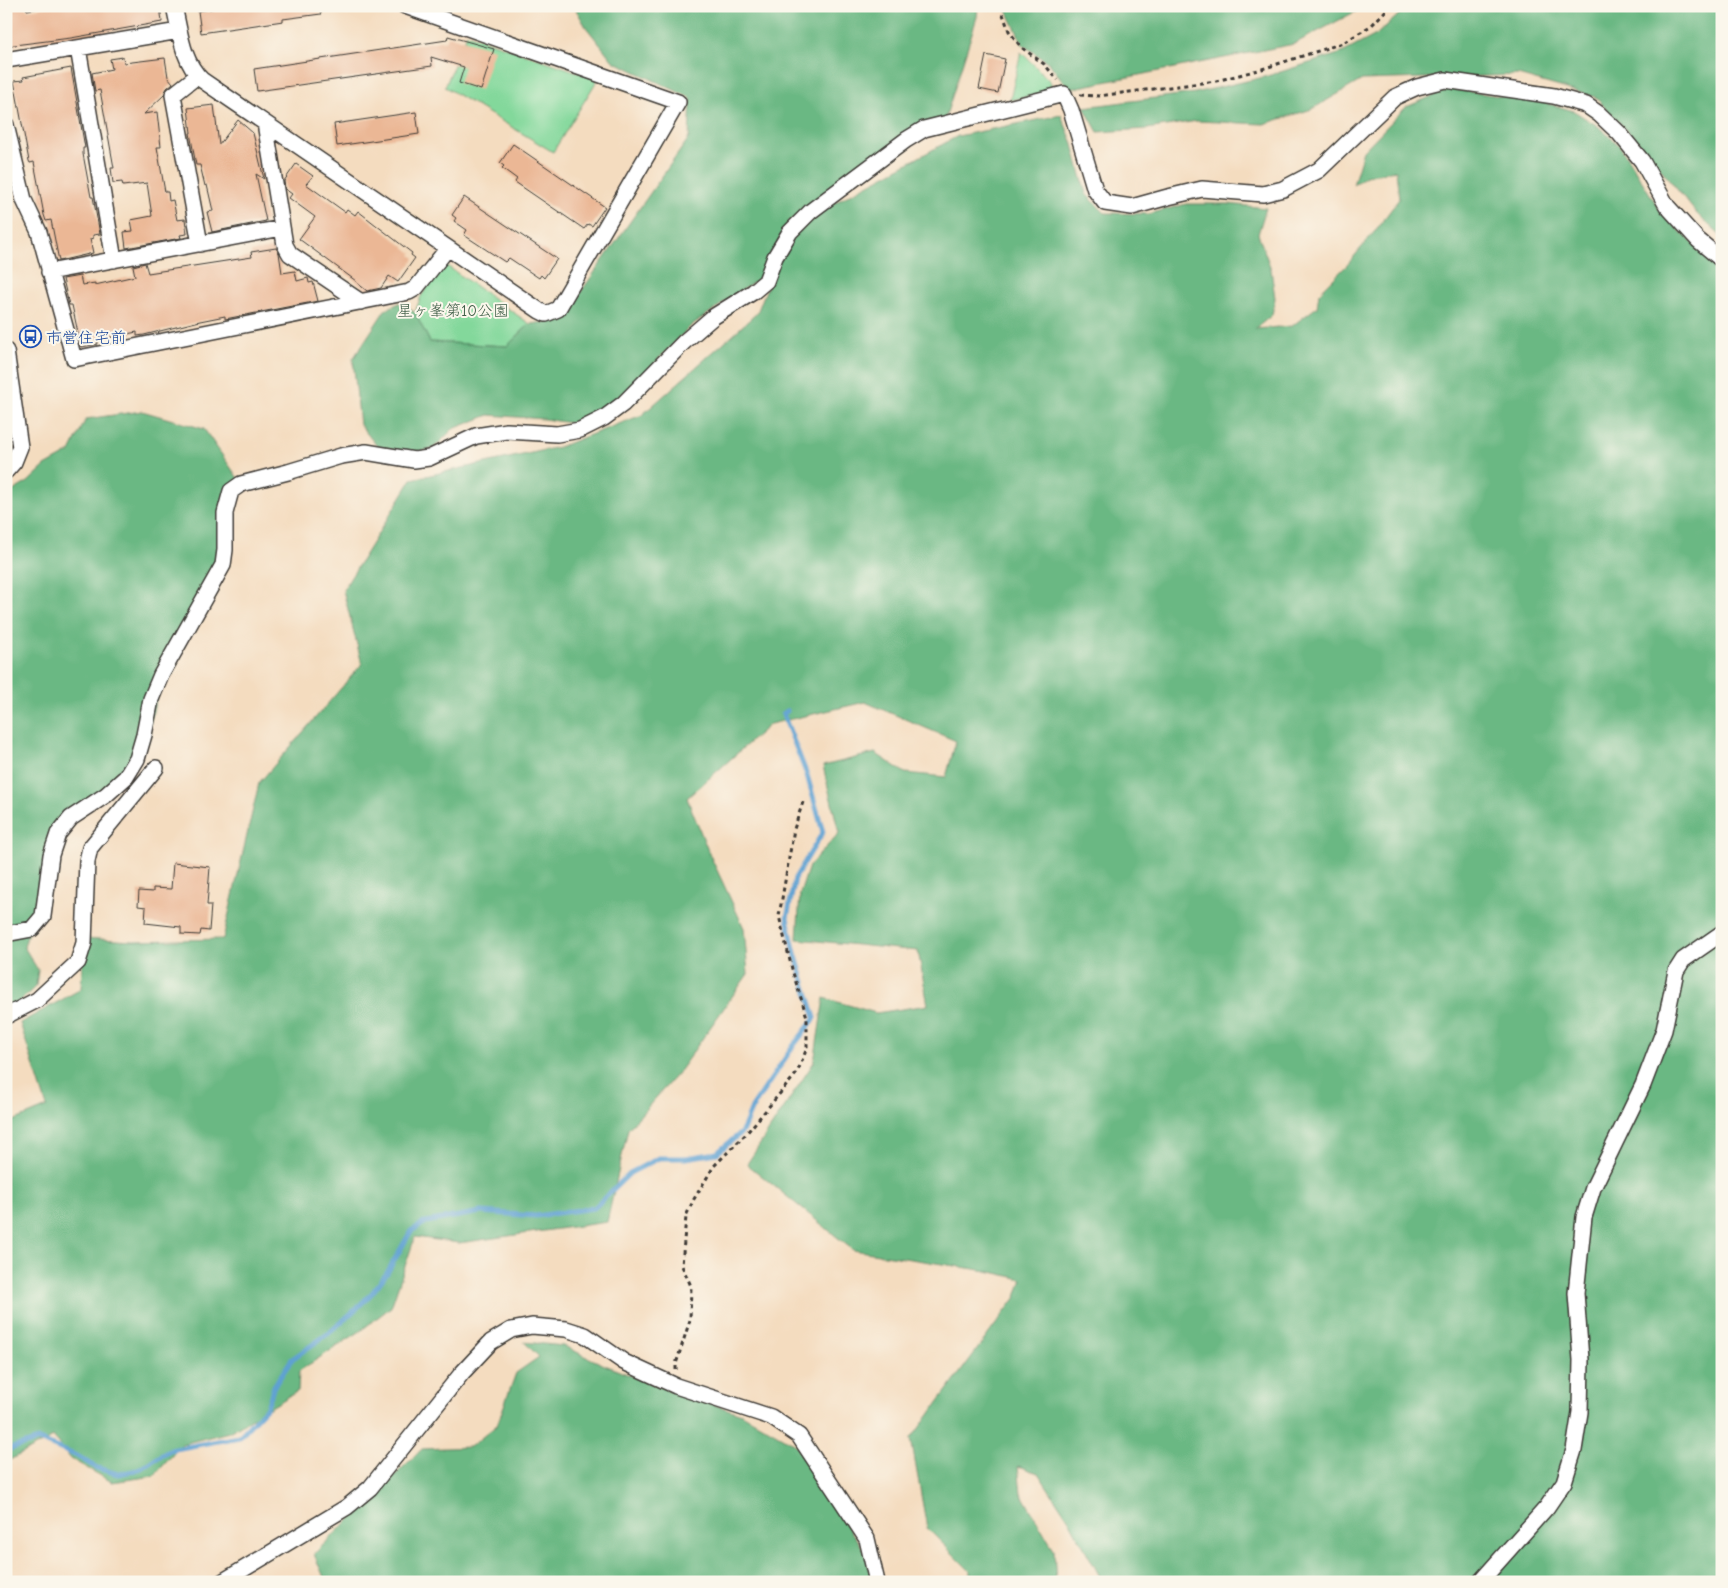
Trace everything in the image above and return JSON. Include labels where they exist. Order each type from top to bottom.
[{"type":"street","points":[[174,6],[183,48],[197,76],[540,311],[546,314],[558,309],[678,102],[405,6]]},
{"type":"street","points":[[6,60],[180,31]]},
{"type":"street","points":[[78,48],[114,260]]},
{"type":"street","points":[[197,76],[173,95],[200,244]]},
{"type":"street","points":[[6,933],[32,929],[43,916],[51,855],[58,834],[71,818],[106,795],[126,777],[137,759],[151,700],[161,675],[224,565],[225,513],[231,491],[241,484],[340,456],[366,452],[414,460],[429,458],[476,436],[506,431],[557,434],[580,430],[604,418],[623,404],[684,342],[713,318],[753,292],[766,281],[775,257],[790,232],[811,211],[906,140],[924,129],[1064,94],[1072,110],[1095,190],[1105,203],[1132,208],[1168,196],[1202,189],[1263,194],[1283,189],[1319,170],[1395,97],[1417,87],[1445,80],[1554,96],[1586,105],[1599,114],[1619,133],[1642,161],[1667,206],[1698,240],[1722,260]]},
{"type":"street","points":[[265,124],[285,245],[290,254],[361,302]]},
{"type":"street","points":[[6,125],[24,200],[38,232],[74,360],[409,292],[416,288],[448,248]]},
{"type":"street","points":[[50,272],[282,228]]},
{"type":"street","points":[[6,351],[20,447],[14,462],[6,471]]},
{"type":"street","points":[[6,1016],[37,1000],[78,962],[84,943],[87,861],[90,848],[156,768]]},
{"type":"street","points":[[1480,1582],[1547,1507],[1564,1482],[1574,1450],[1580,1412],[1581,1360],[1576,1293],[1584,1217],[1593,1188],[1643,1085],[1664,1030],[1676,971],[1683,960],[1722,933]]},
{"type":"street","points":[[222,1582],[347,1507],[370,1488],[462,1373],[491,1342],[511,1330],[532,1326],[566,1329],[584,1335],[624,1362],[676,1386],[771,1417],[799,1436],[867,1539],[877,1582]]},
{"type":"path","points":[[1000,6],[1009,31],[1021,47],[1044,64],[1058,80],[1064,94],[1098,96],[1216,81],[1262,70],[1343,43],[1372,26],[1390,6]]},
{"type":"path","points":[[676,1386],[676,1364],[690,1320],[691,1286],[682,1266],[686,1216],[714,1166],[745,1135],[797,1073],[807,1048],[808,1017],[793,973],[779,916],[794,828],[803,802]]},
{"type":"green space","points":[[574,6],[978,6],[977,17],[945,119],[917,128],[788,222],[761,277],[692,325],[634,384],[598,415],[570,423],[489,415],[453,429],[433,449],[411,453],[377,446],[360,425],[353,359],[385,310],[403,301],[415,313],[430,342],[507,346],[530,324],[561,320],[689,138],[691,98],[613,61],[586,27]]},
{"type":"green space","points":[[1005,6],[1366,6],[1294,44],[1069,89],[1049,63],[1023,45]]},
{"type":"green space","points":[[1407,6],[1722,6],[1722,237],[1697,214],[1647,152],[1595,97],[1518,75],[1362,80],[1312,109],[1264,124],[1197,121],[1147,129],[1098,132],[1084,107],[1195,93],[1264,77],[1342,53],[1376,35]]},
{"type":"green space","points":[[467,34],[598,79],[553,152],[445,87]]},
{"type":"green space","points":[[1021,52],[1050,81],[1054,91],[1010,100]]},
{"type":"green space","points":[[1450,89],[1542,102],[1574,111],[1599,127],[1620,146],[1663,215],[1722,270],[1722,1582],[1103,1582],[1069,1520],[1038,1473],[1018,1466],[1021,1493],[1054,1550],[1056,1582],[970,1582],[970,1571],[927,1528],[911,1439],[1016,1297],[1022,1279],[987,1271],[853,1250],[747,1164],[814,1062],[824,998],[876,1013],[928,1005],[918,951],[797,939],[800,894],[809,866],[839,833],[823,766],[875,753],[905,773],[946,777],[956,741],[865,702],[770,724],[687,798],[709,853],[744,928],[748,974],[678,1073],[628,1129],[607,1222],[459,1243],[415,1237],[391,1307],[359,1332],[299,1371],[298,1391],[229,1432],[182,1444],[154,1476],[112,1482],[71,1459],[53,1437],[6,1462],[6,1124],[47,1107],[20,1023],[81,989],[83,938],[133,941],[223,939],[259,783],[362,664],[343,590],[412,479],[559,447],[642,415],[757,313],[784,245],[823,209],[958,136],[1061,115],[1072,141],[1086,194],[1105,213],[1149,214],[1186,204],[1228,204],[1266,208],[1258,234],[1271,269],[1275,298],[1272,315],[1255,329],[1292,326],[1317,307],[1319,293],[1348,264],[1399,199],[1396,170],[1366,176],[1353,185],[1363,151],[1406,107]]},
{"type":"green space","name":"星ヶ峯第10公園","points":[[444,264],[530,324],[507,346],[430,342],[415,313],[421,296]]},
{"type":"green space","points":[[142,411],[204,429],[240,481],[224,510],[224,572],[160,683],[142,756],[73,817],[37,901],[24,947],[38,970],[36,986],[14,1007],[6,1008],[6,495],[28,482],[45,466],[70,452],[86,419]]},
{"type":"green space","points":[[524,1342],[564,1346],[646,1382],[742,1414],[796,1445],[829,1501],[865,1551],[873,1582],[326,1582],[314,1554],[422,1449],[470,1447],[497,1425],[516,1373],[539,1357]]},
{"type":"building","points":[[6,6],[26,6],[27,10],[52,6],[104,6],[104,9],[120,6],[160,6],[162,22],[71,38],[6,46]]},
{"type":"building","points":[[229,6],[320,6],[321,14],[201,33],[198,11]]},
{"type":"building","points":[[448,36],[494,49],[481,90],[459,83],[464,67],[431,57],[432,66],[257,91],[254,69],[447,40]]},
{"type":"building","points":[[986,55],[1005,59],[998,93],[979,89]]},
{"type":"building","points":[[123,57],[124,63],[165,58],[168,77],[173,83],[167,88],[164,95],[144,114],[157,112],[161,147],[157,147],[165,192],[168,192],[169,201],[173,200],[177,220],[185,219],[187,234],[180,235],[181,238],[126,248],[124,232],[133,231],[131,220],[152,216],[147,183],[123,186],[122,182],[113,183],[111,168],[114,168],[100,90],[95,91],[92,73],[112,69],[110,59]]},
{"type":"building","points":[[71,68],[85,148],[83,148],[83,154],[100,234],[93,235],[93,238],[90,239],[93,253],[59,261],[51,220],[46,221],[44,215],[34,162],[30,163],[29,161],[14,81],[24,80],[23,77]]},
{"type":"building","points":[[214,105],[219,145],[238,120],[253,133],[264,179],[256,174],[266,221],[212,232],[207,212],[213,211],[200,165],[196,165],[188,108]]},
{"type":"building","points":[[416,112],[419,134],[337,146],[334,124]]},
{"type":"building","points":[[513,144],[605,207],[592,226],[588,224],[584,229],[515,182],[517,179],[502,168],[504,166],[500,163]]},
{"type":"building","points":[[296,164],[313,176],[306,184],[345,212],[347,209],[355,215],[358,211],[412,253],[411,255],[415,258],[398,282],[389,276],[381,288],[367,291],[299,239],[315,217],[289,198],[292,194],[285,189],[284,181]]},
{"type":"building","points":[[464,197],[557,259],[544,278],[541,275],[539,278],[509,258],[505,262],[464,235],[467,230],[454,221],[456,218],[452,215]]},
{"type":"building","points":[[276,248],[279,253],[282,273],[295,271],[297,281],[308,278],[309,283],[313,282],[318,301],[225,319],[225,316],[144,335],[137,336],[137,332],[97,340],[98,344],[81,347],[72,305],[69,305],[63,279],[80,276],[82,285],[95,283],[95,285],[135,276],[133,266],[145,263],[148,273],[252,257],[251,252]]},
{"type":"building","points":[[173,863],[210,867],[207,905],[211,905],[209,931],[201,930],[200,935],[181,934],[181,927],[145,923],[146,907],[138,906],[139,891],[153,892],[153,888],[171,889]]},
{"type":"waterway","points":[[6,1450],[39,1440],[77,1456],[97,1468],[118,1474],[138,1470],[170,1450],[239,1437],[267,1407],[274,1386],[292,1359],[329,1333],[372,1293],[387,1273],[411,1231],[426,1222],[481,1212],[536,1216],[594,1208],[630,1173],[659,1158],[686,1158],[717,1153],[742,1132],[752,1108],[794,1045],[815,1018],[795,953],[787,918],[795,878],[823,832],[807,775],[783,714],[787,711]]},
{"type":"place","name":"市営住宅前","points":[[30,337]]}]
